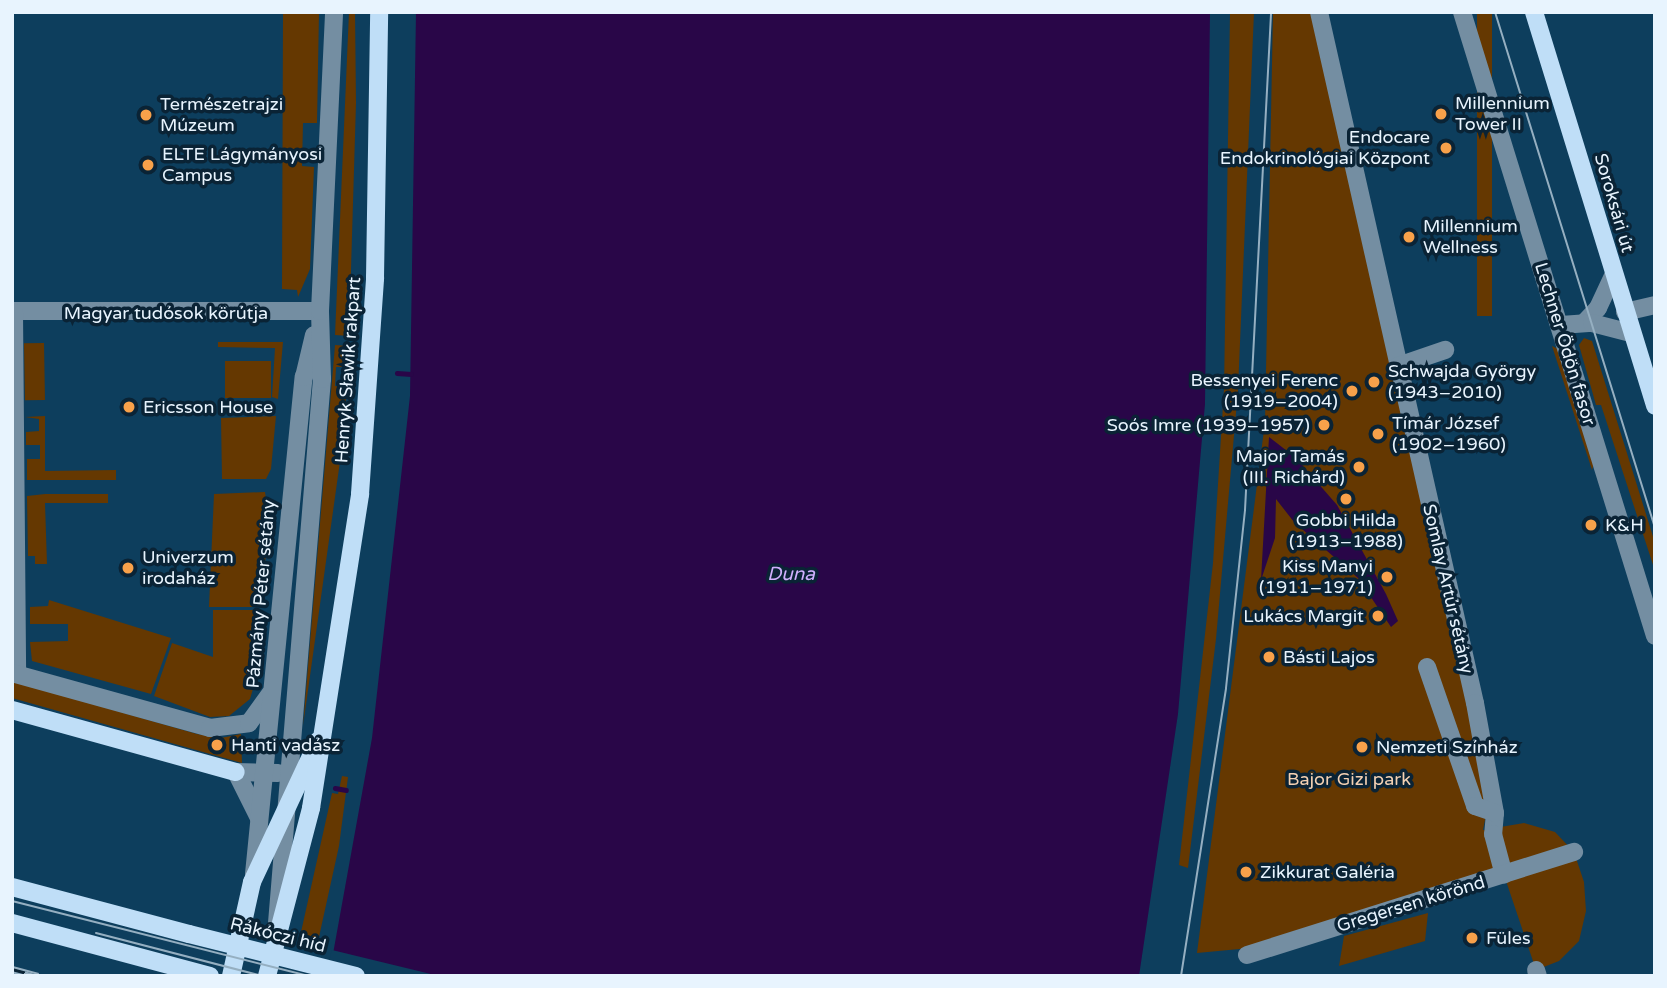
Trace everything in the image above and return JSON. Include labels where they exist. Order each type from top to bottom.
[{"type":"main road","name":"Henryk Sławik rakpart","points":[[277,935],[311,808],[366,430],[378,200],[379,12]]},
{"type":"main road","name":"Soroksári út","points":[[1534,12],[1655,406]]},
{"type":"main road","points":[[12,710],[236,772]]},
{"type":"main road","name":"Henryk Sławik rakpart","points":[[287,804],[323,728]]},
{"type":"main road","name":"Pázmány Péter sétány","points":[[231,976],[252,882],[287,804]]},
{"type":"main road","name":"Rákóczi híd","points":[[12,887],[356,976]]},
{"type":"main road","points":[[12,923],[209,976]]},
{"type":"main road","name":"Pázmány Péter sétány","points":[[267,976],[277,935]]},
{"type":"street","name":"Pázmány Péter sétány","points":[[277,935],[322,379],[320,311],[334,12]]},
{"type":"street","name":"Somlay Artúr sétány","points":[[1319,12],[1475,703],[1495,813],[1493,834],[1504,874]]},
{"type":"street","name":"Lechner Ödön fasor","points":[[1462,12],[1562,325],[1655,636]]},
{"type":"street","points":[[1585,322],[1598,308],[1614,276]]},
{"type":"street","points":[[1625,312],[1655,305]]},
{"type":"street","name":"Pázmány Péter sétány","points":[[252,882],[261,828],[304,377],[320,311]]},
{"type":"street","name":"Magyar tudósok körútja","points":[[13,312],[320,311]]},
{"type":"street","points":[[13,312],[15,673],[222,729],[255,718],[274,684]]},
{"type":"street","points":[[1562,325],[1585,322],[1631,332]]},
{"type":"street","points":[[1398,366],[1445,351]]},
{"type":"street","name":"Somlay Artúr sétány","points":[[1427,667],[1475,806],[1495,813]]},
{"type":"street","points":[[236,772],[266,774],[290,771],[309,757]]},
{"type":"street","points":[[236,772],[253,799],[261,828]]},
{"type":"street","name":"Gregersen körönd","points":[[1247,955],[1574,852]]},
{"type":"green space","points":[[283,12],[319,12],[317,123],[303,123],[302,166],[314,167],[310,269],[298,297],[297,290],[282,289]]},
{"type":"green space","points":[[349,12],[355,12],[356,103],[349,336],[335,335]]},
{"type":"green space","points":[[1230,12],[1254,12],[1238,390],[1216,639],[1188,868],[1179,865],[1213,563],[1224,389]]},
{"type":"green space","name":"Bajor Gizi park","points":[[1273,12],[1314,12],[1489,800],[1483,830],[1524,823],[1555,832],[1574,852],[1584,882],[1586,911],[1579,941],[1559,961],[1536,970],[1504,875],[1250,948],[1197,953],[1265,422]]},
{"type":"green space","points":[[1477,12],[1492,12],[1492,316],[1477,316]]},
{"type":"green space","points":[[1584,338],[1592,341],[1655,543],[1655,571],[1601,405],[1596,405],[1579,345]]},
{"type":"green space","points":[[218,342],[283,342],[278,399],[272,397],[275,348],[218,347]]},
{"type":"green space","points":[[24,343],[44,343],[45,400],[25,400]]},
{"type":"green space","points":[[335,345],[348,346],[348,367],[336,367],[335,386],[347,387],[343,440],[303,726]]},
{"type":"green space","points":[[1552,346],[1560,350],[1595,460],[1592,470]]},
{"type":"green space","points":[[225,361],[271,361],[271,398],[225,398]]},
{"type":"green space","points":[[45,416],[45,471],[116,470],[116,480],[27,480],[27,459],[40,459],[40,445],[26,445],[26,432],[39,431],[39,419],[25,417]]},
{"type":"green space","points":[[276,416],[271,469],[266,479],[222,479],[221,418]]},
{"type":"green space","points":[[265,492],[270,525],[259,607],[209,607],[214,494]]},
{"type":"green space","points":[[108,494],[108,503],[45,503],[47,564],[35,564],[35,556],[28,556],[27,496]]},
{"type":"green space","points":[[49,600],[171,638],[151,694],[32,661],[30,642],[68,641],[68,624],[30,624],[30,607],[48,606]]},
{"type":"green space","points":[[213,610],[260,610],[255,682],[250,699],[229,716],[210,717],[154,696],[172,643],[213,657]]},
{"type":"green space","points":[[12,681],[197,734],[221,738],[241,734],[242,763],[12,698]]},
{"type":"green space","points":[[342,776],[348,777],[339,846],[317,946],[299,941],[332,793],[338,794]]},
{"type":"green space","points":[[1428,913],[1425,941],[1339,966],[1344,936]]},
{"type":"water","name":"Duna","points":[[416,12],[1210,12],[1205,404],[1178,714],[1139,976],[329,976],[372,738],[410,396]]},
{"type":"water","points":[[1269,437],[1296,458],[1337,505],[1398,621],[1391,627],[1358,578],[1294,522],[1276,499],[1275,538],[1261,580]]},
{"type":"pier","points":[[332,950],[439,976],[325,976]]},
{"type":"waterway","points":[[397,373],[411,374]]},
{"type":"waterway","points":[[335,788],[346,790]]},
{"type":"tram line","points":[[1181,976],[1226,688],[1245,510],[1271,12]]},
{"type":"tram line","points":[[1495,12],[1655,528]]},
{"type":"tram line","points":[[12,901],[308,976]]},
{"type":"tram line","points":[[96,933],[262,976]]},
{"type":"railway","points":[[12,969],[38,976]]},
{"type":"place","name":"Millennium Tower II","points":[[1441,114]]},
{"type":"place","name":"Természetrajzi Múzeum","points":[[146,115]]},
{"type":"place","name":"Endocare Endokrinológiai Központ","points":[[1446,148]]},
{"type":"place","name":"ELTE Lágymányosi Campus","points":[[148,165]]},
{"type":"place","name":"Millennium Wellness","points":[[1409,237]]},
{"type":"place","name":"Schwajda György (1943–2010)","points":[[1374,382]]},
{"type":"place","name":"Bessenyei Ferenc (1919–2004)","points":[[1352,391]]},
{"type":"place","name":"Ericsson House","points":[[129,407]]},
{"type":"place","name":"Soós Imre (1939–1957)","points":[[1324,425]]},
{"type":"place","name":"Tímár József (1902–1960)","points":[[1378,434]]},
{"type":"place","name":"Major Tamás (III. Richárd)","points":[[1359,467]]},
{"type":"place","name":"Gobbi Hilda (1913–1988)","points":[[1346,499]]},
{"type":"place","name":"K&H","points":[[1591,525]]},
{"type":"place","name":"Univerzum irodaház","points":[[128,568]]},
{"type":"place","name":"Kiss Manyi (1911–1971)","points":[[1387,577]]},
{"type":"place","name":"Lukács Margit","points":[[1378,616]]},
{"type":"place","name":"Básti Lajos","points":[[1269,657]]},
{"type":"place","name":"Hanti vadász","points":[[217,745]]},
{"type":"place","name":"Nemzeti Színház","points":[[1362,747]]},
{"type":"place","name":"Zikkurat Galéria","points":[[1246,872]]},
{"type":"place","name":"Füles","points":[[1472,938]]}]
